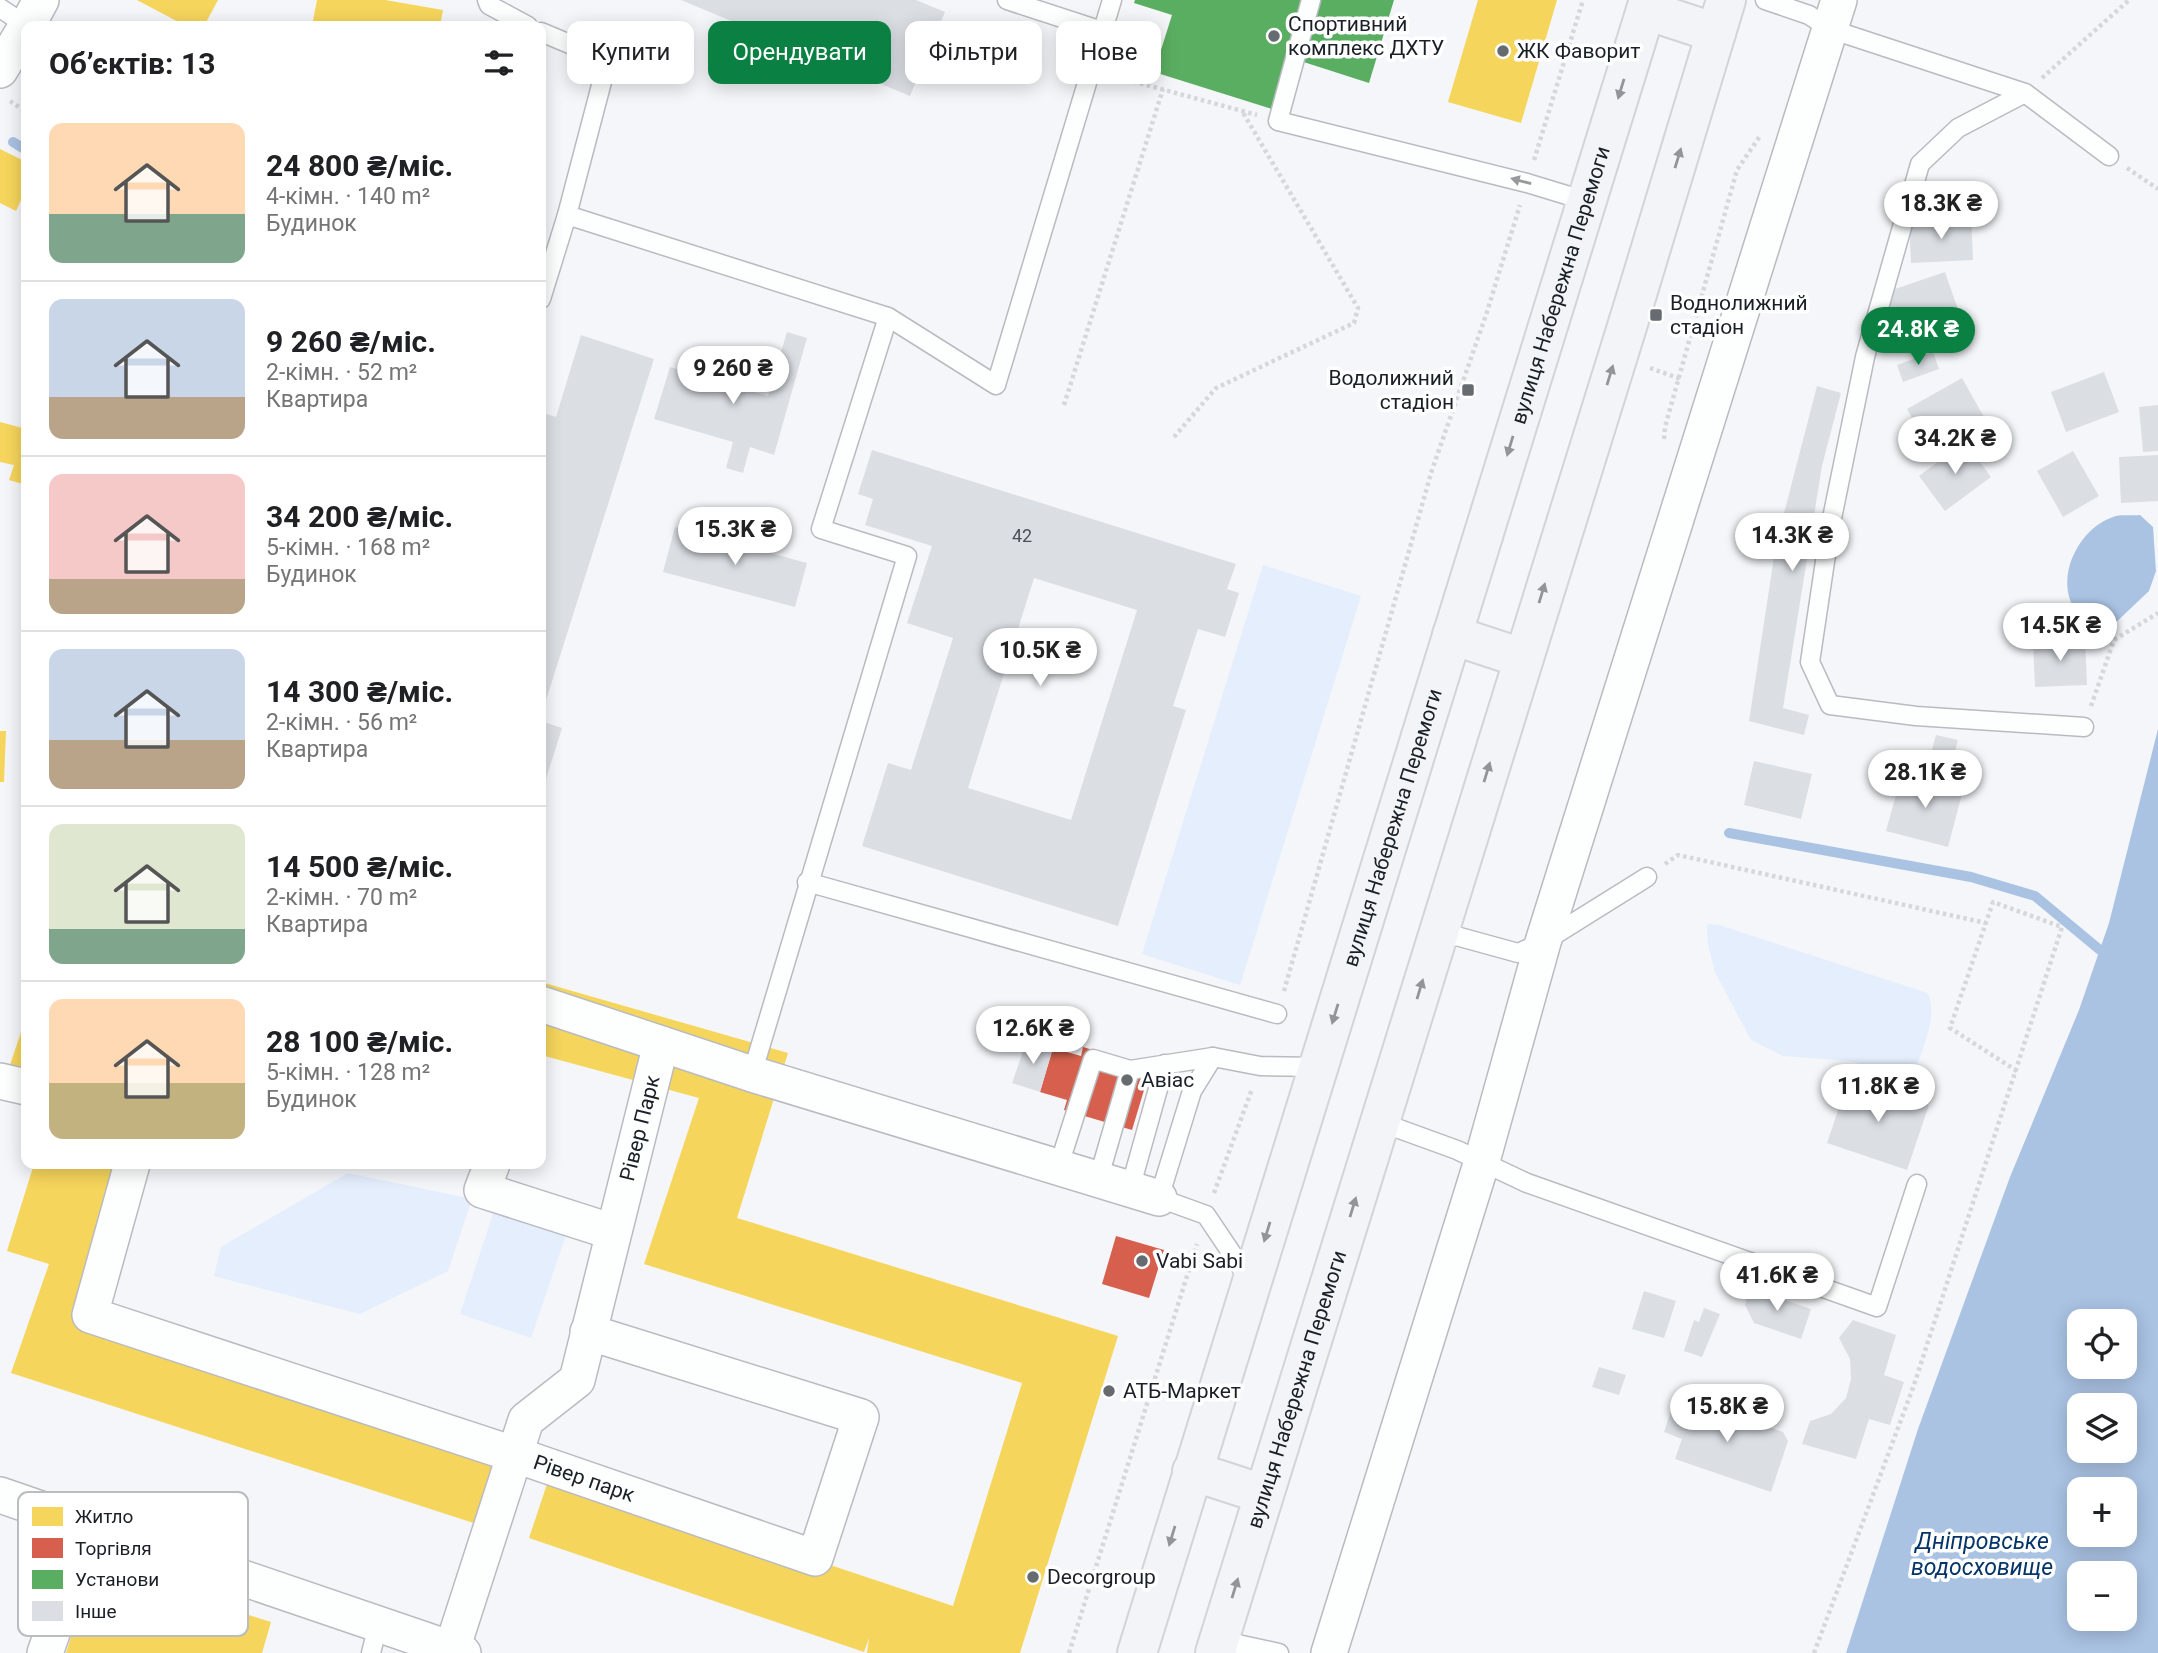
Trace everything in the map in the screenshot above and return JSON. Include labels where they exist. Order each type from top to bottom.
[{"type":"main road","points":[[1648,5],[1721,17]]},
{"type":"main road","name":"вулиця Набережна Перемоги","points":[[1137,1653],[1648,5]]},
{"type":"main road","name":"вулиця Набережна Перемоги","points":[[1217,1647],[1721,17]]},
{"type":"main road","points":[[1452,635],[1522,658]]},
{"type":"main road","points":[[1192,1471],[1263,1494]]},
{"type":"street","points":[[30,21],[41,0]]},
{"type":"street","points":[[1329,1653],[1482,1161],[1544,942],[1834,14]]},
{"type":"street","points":[[0,70],[21,36]]},
{"type":"street","points":[[546,1006],[752,1074],[1129,1189]]},
{"type":"street","name":"Рівер Парк","points":[[458,1651],[513,1454],[526,1420],[577,1380],[661,1044]]},
{"type":"street","points":[[0,1081],[21,1086]]},
{"type":"street","name":"Рівер парк","points":[[131,1169],[90,1315],[513,1454],[815,1558],[861,1417],[589,1332]]},
{"type":"street","points":[[490,1169],[482,1190],[615,1222]]},
{"type":"street","points":[[0,1495],[18,1501]]},
{"type":"street","points":[[248,1586],[391,1641],[458,1651]]},
{"type":"street","points":[[45,1653],[51,1636]]},
{"type":"lane","points":[[487,0],[489,5],[519,21]]},
{"type":"lane","points":[[1007,0],[1071,21]]},
{"type":"lane","points":[[1105,21],[1112,0]]},
{"type":"lane","points":[[1311,0],[1278,121],[1527,183],[1586,201]]},
{"type":"lane","points":[[1765,0],[1809,15],[1834,14],[2025,93],[2109,156]]},
{"type":"lane","points":[[0,8],[21,22]]},
{"type":"lane","points":[[546,34],[572,46],[604,74],[567,215],[546,264]]},
{"type":"lane","points":[[567,215],[888,317],[996,385],[1086,84]]},
{"type":"lane","points":[[2025,93],[1958,128],[1920,164],[1865,356],[1830,528],[1810,662],[1830,705],[1916,716],[2084,727]]},
{"type":"lane","points":[[752,1074],[906,556],[821,529],[888,317]]},
{"type":"lane","points":[[1438,931],[1518,953],[1544,942],[1647,877]]},
{"type":"lane","points":[[807,882],[1277,1014]]},
{"type":"lane","points":[[1058,1168],[1093,1059],[1130,1070],[1213,1057],[1260,1066],[1318,1068]]},
{"type":"lane","points":[[1129,1189],[1213,1057]]},
{"type":"lane","points":[[1129,1189],[1165,1064]]},
{"type":"lane","points":[[1129,1189],[1130,1070]]},
{"type":"lane","points":[[1380,1122],[1482,1161],[1527,1183],[1877,1307],[1917,1184]]},
{"type":"lane","points":[[1129,1189],[1206,1215],[1252,1283]]},
{"type":"lane","points":[[1217,1647],[1279,1653]]},
{"type":"path","points":[[1277,1014],[1432,470],[1486,315],[1583,0]]},
{"type":"path","points":[[2025,93],[2129,0]]},
{"type":"path","points":[[1144,84],[1278,121]]},
{"type":"path","points":[[1064,405],[1163,89]]},
{"type":"path","points":[[0,95],[21,109]]},
{"type":"path","points":[[1174,437],[1216,388],[1354,323],[1358,308],[1242,111]]},
{"type":"path","points":[[2109,156],[2158,189]]},
{"type":"path","points":[[1643,365],[1716,389]]},
{"type":"path","points":[[2084,727],[2114,640],[2158,613]]},
{"type":"path","points":[[1647,877],[1678,855],[1986,922]]},
{"type":"path","points":[[1814,1653],[1914,1385],[2017,1071],[2062,927],[1993,902],[1950,1028],[2017,1071]]},
{"type":"path","points":[[1069,1653],[1206,1215],[1260,1066]]},
{"type":"shaded area","points":[[1263,565],[1361,596],[1240,985],[1142,954]]},
{"type":"shaded area","points":[[1707,924],[1719,925],[1927,993],[1930,1023],[1913,1077],[1848,1061],[1783,1056],[1751,1040],[1715,972],[1708,944]]},
{"type":"shaded area","points":[[348,1173],[472,1199],[448,1271],[360,1314],[214,1276],[221,1247]]},
{"type":"shaded area","points":[[495,1208],[567,1232],[531,1338],[460,1314]]},
{"type":"water","points":[[2140,515],[2153,527],[2156,571],[2149,591],[2111,627],[2102,628],[2073,606],[2068,593],[2069,567],[2081,542],[2090,531],[2116,516]]},
{"type":"water","name":"Дніпровське водосховище","points":[[2158,729],[2158,1653],[1846,1653],[1918,1429],[2010,1177],[2079,1010],[2109,923]]},
{"type":"building: Житло","points":[[137,0],[218,0],[207,21],[177,21]]},
{"type":"building: Житло","points":[[317,0],[385,0],[443,10],[441,21],[313,21]]},
{"type":"building: Житло","name":"ЖК Фаворит","points":[[1478,0],[1557,0],[1521,123],[1448,102]]},
{"type":"building: Житло","points":[[0,149],[21,160],[21,200],[16,211],[0,203]]},
{"type":"building: Житло","points":[[0,422],[21,428],[21,484],[9,480],[14,465],[0,462]]},
{"type":"building: Житло","points":[[0,731],[6,731],[4,782],[0,782]]},
{"type":"building: Житло","points":[[546,983],[788,1053],[737,1218],[1118,1336],[1020,1653],[867,1653],[869,1638],[864,1652],[529,1538],[551,1472],[953,1606],[1022,1383],[644,1264],[699,1098],[546,1056]]},
{"type":"building: Житло","points":[[21,1032],[21,1075],[8,1071]]},
{"type":"building: Житло","points":[[32,1169],[113,1169],[83,1274],[113,1283],[101,1323],[512,1455],[489,1528],[11,1373],[49,1264],[7,1251]]},
{"type":"building: Житло","points":[[248,1615],[271,1622],[262,1653],[66,1653],[71,1636],[248,1636]]},
{"type":"building: Торгівля","points":[[1083,1047],[1151,1067],[1132,1130],[1064,1110],[1067,1100],[1040,1092],[1053,1048],[1081,1056]]},
{"type":"building: Торгівля","points":[[1116,1236],[1164,1250],[1149,1298],[1102,1284]]},
{"type":"building: Установи","name":"Спортивний комплекс ДХТУ","points":[[1135,0],[1394,0],[1369,83],[1288,57],[1272,109],[1161,74],[1161,50],[1172,15],[1134,3]]},
{"type":"building: Інше","points":[[681,0],[916,0],[945,12],[941,21],[905,21],[905,84],[915,84],[910,96],[881,84],[891,84],[891,21],[731,21]]},
{"type":"building: Інше","points":[[1971,219],[1973,260],[1911,263],[1909,222]]},
{"type":"building: Інше","points":[[1945,272],[1961,318],[1902,339],[1886,292]]},
{"type":"building: Інше","points":[[787,332],[807,338],[774,455],[750,447],[743,473],[726,468],[733,442],[654,419],[670,367],[768,396]]},
{"type":"building: Інше","points":[[581,335],[654,359],[546,700],[546,414],[556,417]]},
{"type":"building: Інше","points":[[1933,352],[1939,369],[1903,382],[1897,365]]},
{"type":"building: Інше","points":[[2104,372],[2119,412],[2066,432],[2051,392]]},
{"type":"building: Інше","points":[[1962,378],[1985,419],[1930,450],[1907,409]]},
{"type":"building: Інше","points":[[1817,386],[1841,393],[1822,466],[1783,708],[1809,715],[1804,735],[1749,721],[1776,544]]},
{"type":"building: Інше","points":[[2158,405],[2158,451],[2143,452],[2139,407]]},
{"type":"building: Інше","points":[[1965,442],[1991,477],[1945,511],[1919,476]]},
{"type":"building: Інше","points":[[872,450],[1236,564],[1227,589],[1239,593],[1225,637],[1198,629],[1173,706],[1186,710],[1118,926],[862,846],[888,763],[911,770],[953,638],[907,623],[932,546],[865,525],[873,499],[858,494]],"holes":[[[1034,578],[1137,610],[1071,820],[968,788]]]},
{"type":"building: Інше","points":[[2073,451],[2099,496],[2063,517],[2037,471]]},
{"type":"building: Інше","points":[[2158,455],[2158,501],[2121,503],[2119,457]]},
{"type":"building: Інше","points":[[675,527],[807,563],[795,607],[663,572]]},
{"type":"building: Інше","points":[[2085,639],[2087,685],[2035,687],[2033,641]]},
{"type":"building: Інше","points":[[546,723],[562,728],[546,779]]},
{"type":"building: Інше","points":[[1936,735],[1958,740],[1948,779],[1926,772]]},
{"type":"building: Інше","points":[[1754,761],[1812,774],[1801,819],[1744,805]]},
{"type":"building: Інше","points":[[1902,773],[1963,790],[1948,847],[1886,831]]},
{"type":"building: Інше","points":[[1027,1040],[1053,1048],[1040,1092],[1012,1083]]},
{"type":"building: Інше","points":[[1849,1078],[1929,1105],[1907,1170],[1827,1143]]},
{"type":"building: Інше","points":[[1750,1288],[1811,1309],[1801,1339],[1754,1323],[1745,1305]]},
{"type":"building: Інше","points":[[1644,1291],[1676,1301],[1664,1338],[1632,1329]]},
{"type":"building: Інше","points":[[1704,1308],[1720,1314],[1702,1357],[1684,1351],[1694,1320],[1699,1322]]},
{"type":"building: Інше","points":[[1853,1320],[1896,1335],[1884,1375],[1904,1382],[1890,1425],[1869,1419],[1856,1459],[1802,1444],[1810,1421],[1831,1414],[1846,1398],[1851,1379],[1850,1359],[1839,1338]]},
{"type":"building: Інше","points":[[1599,1367],[1626,1375],[1619,1395],[1592,1387]]},
{"type":"building: Інше","points":[[1676,1396],[1783,1432],[1788,1441],[1771,1492],[1675,1459],[1682,1439],[1664,1432]]},
{"type":"waterway","points":[[13,142],[21,147]]},
{"type":"waterway","points":[[1729,833],[1971,877],[2035,896],[2100,950]]},
{"type":"place","name":"Спортивний комплекс ДХТУ","points":[[1274,36]]},
{"type":"place","name":"ЖК Фаворит","points":[[1503,51]]},
{"type":"place","name":"Воднолижний стадіон","points":[[1656,315]]},
{"type":"place","name":"Водолижний стадіон","points":[[1468,390]]},
{"type":"place","name":"Авіас","points":[[1127,1080]]},
{"type":"place","name":"Vabi Sabi","points":[[1142,1261]]},
{"type":"place","name":"АТБ-Маркет","points":[[1109,1391]]},
{"type":"place","name":"Decorgroup","points":[[1033,1577]]}]
